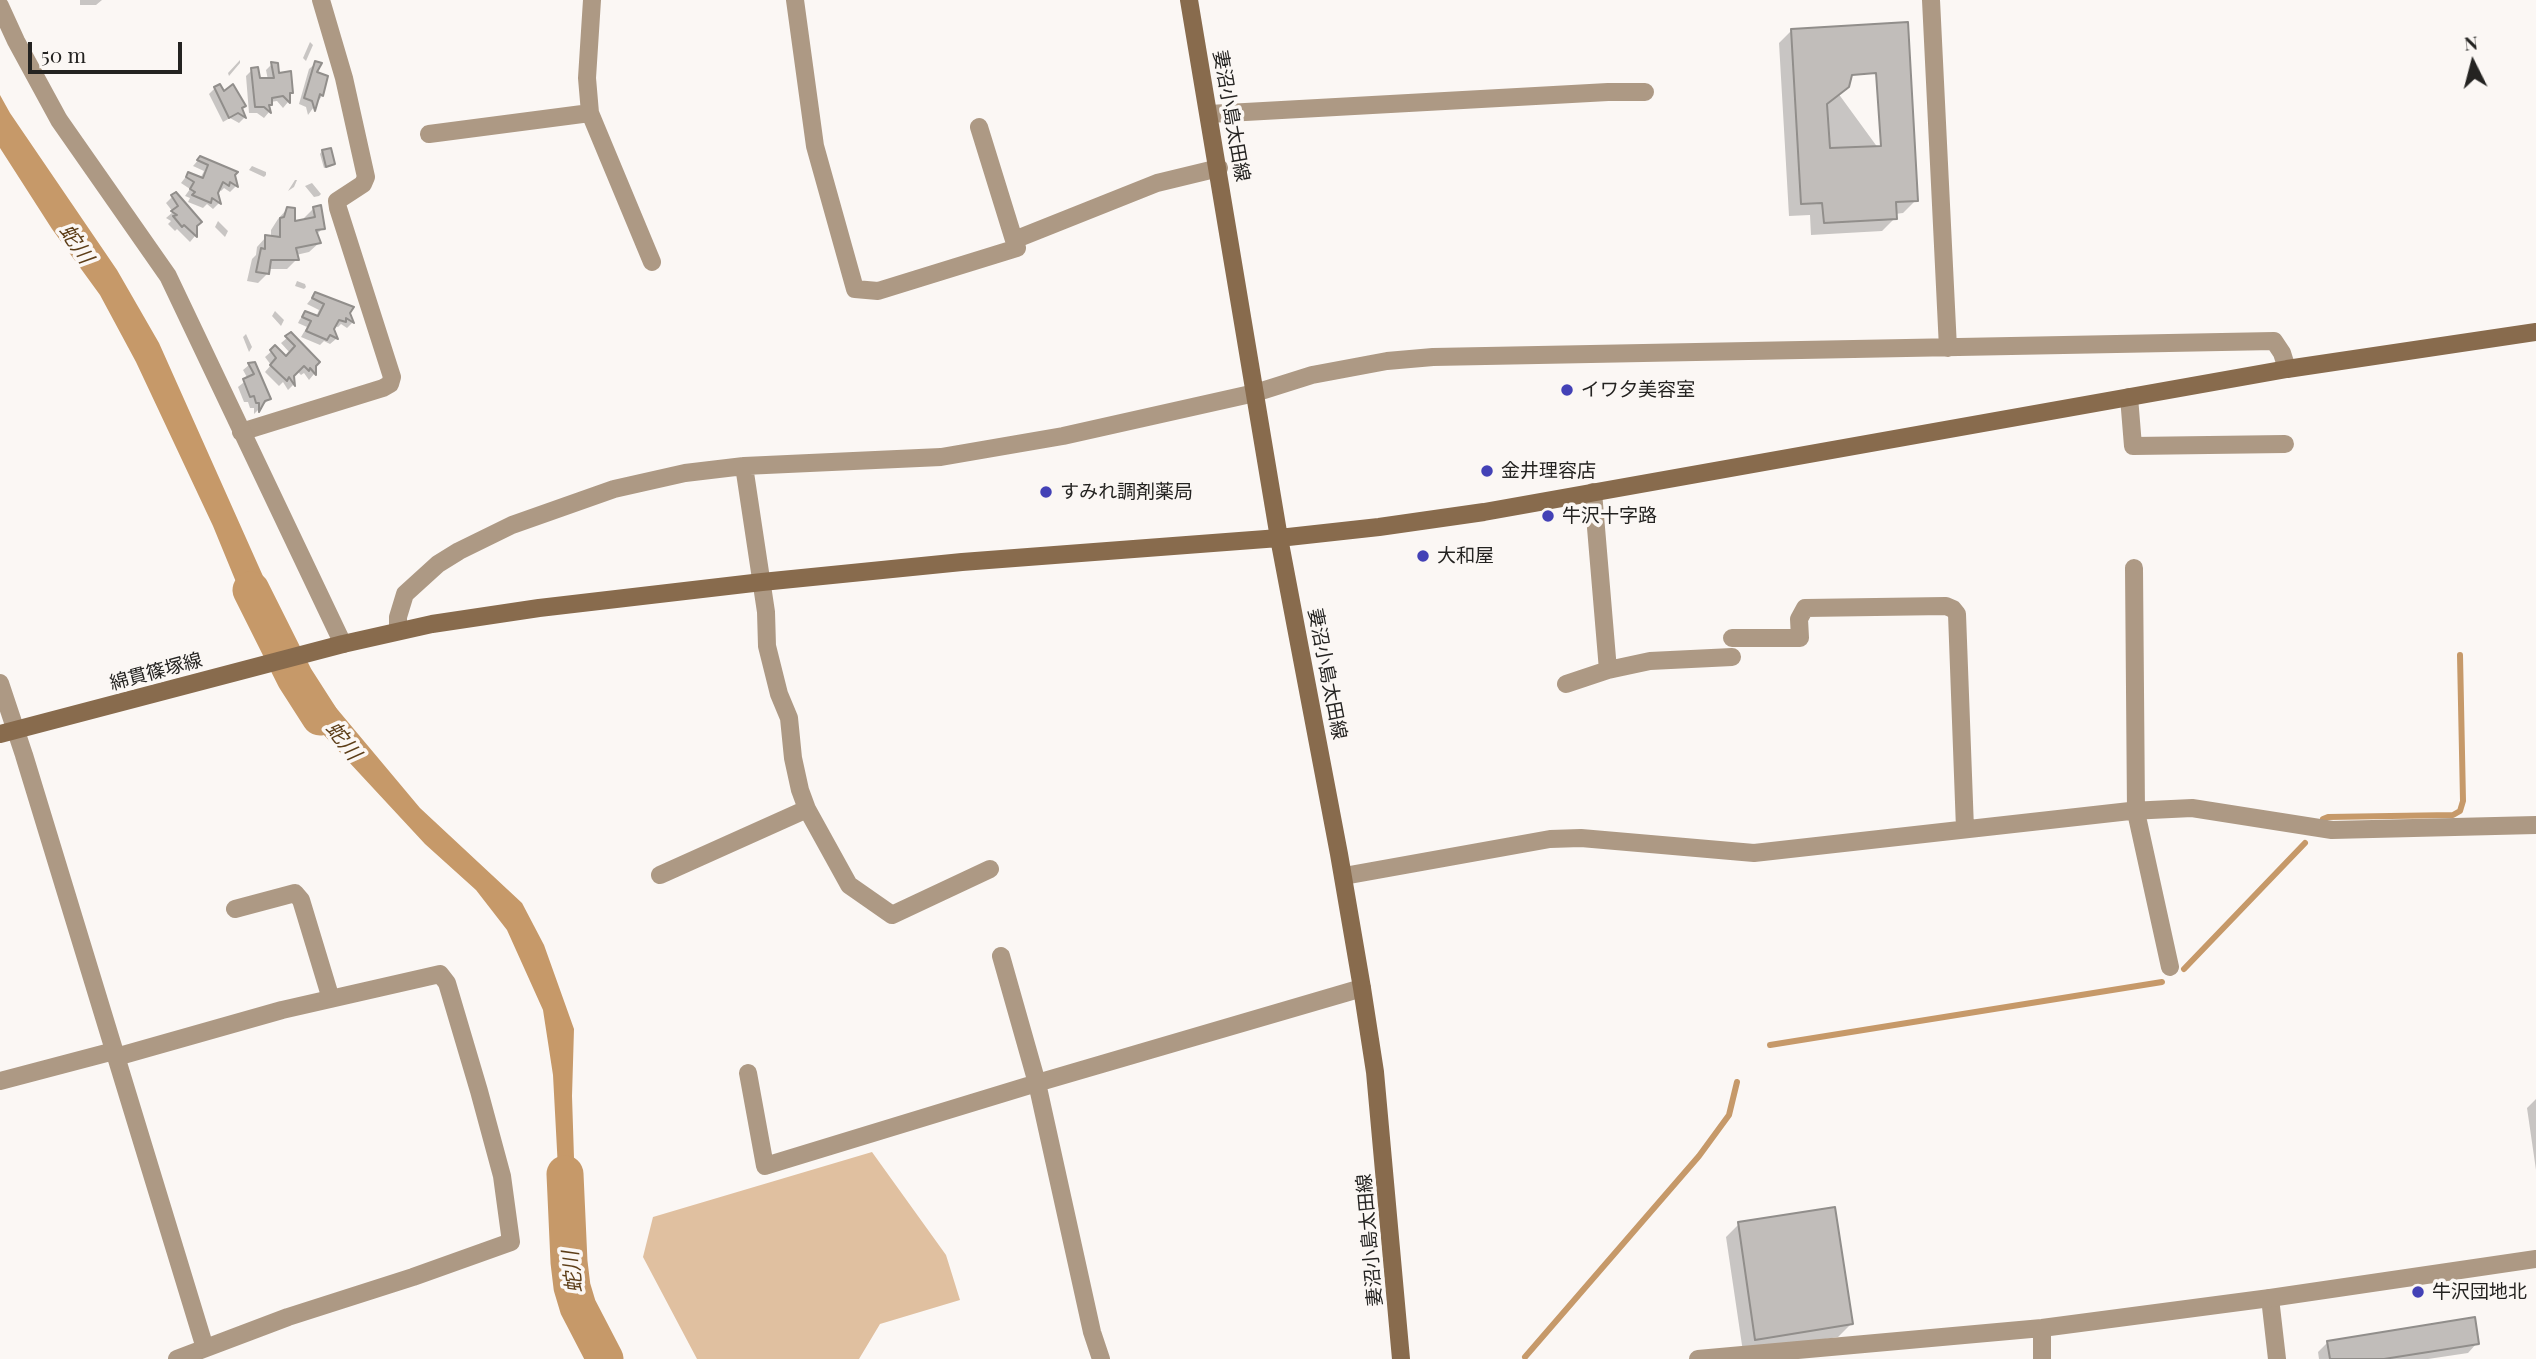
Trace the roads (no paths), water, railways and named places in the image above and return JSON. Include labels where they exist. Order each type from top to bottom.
[{"type":"main road","name":"妻沼小島太田線","points":[[1189,0],[1279,538],[1363,988],[1377,1086],[1401,1359]]},
{"type":"main road","name":"綿貫篠塚線","points":[[8,732],[398,630],[539,608],[762,582],[962,562],[1279,538],[1484,512],[2287,369],[2536,332]]},
{"type":"street","points":[[241,432],[383,388],[390,384],[392,377],[338,208],[337,201],[363,184],[366,177],[344,78],[321,0]]},
{"type":"street","points":[[593,0],[587,78],[590,113],[652,262]]},
{"type":"street","points":[[795,0],[815,146],[855,289],[878,291],[1017,248],[979,127]]},
{"type":"street","points":[[1931,0],[1948,348]]},
{"type":"street","points":[[0,6],[59,120],[168,276],[343,643]]},
{"type":"street","points":[[1209,114],[1645,92]]},
{"type":"street","points":[[429,134],[590,113]]},
{"type":"street","points":[[1014,240],[1157,183],[1219,168]]},
{"type":"street","points":[[398,630],[398,617],[405,594],[438,564],[485,537],[614,489],[685,473],[744,466],[941,457],[1063,436],[1255,393],[1347,367],[1433,357],[2273,341],[2282,353],[2287,369]]},
{"type":"street","points":[[2129,397],[2133,446],[2285,444]]},
{"type":"street","points":[[744,466],[762,582],[771,665],[789,718],[793,758],[807,809],[849,885],[892,915],[990,869]]},
{"type":"street","points":[[1593,492],[1608,670]]},
{"type":"street","points":[[2134,568],[2136,812],[2170,967]]},
{"type":"street","points":[[1732,638],[1800,638],[1799,619],[1805,608],[1946,606],[1953,609],[1957,614],[1965,829]]},
{"type":"street","points":[[1566,684],[1608,670],[1650,661],[1732,657]]},
{"type":"street","points":[[0,683],[8,732],[115,1054],[205,1348]]},
{"type":"street","points":[[1343,876],[1550,839],[1581,838],[1754,853],[2130,811],[2203,808],[2332,831],[2536,825]]},
{"type":"street","points":[[660,875],[807,809]]},
{"type":"street","points":[[235,909],[295,893],[301,900],[331,999]]},
{"type":"street","points":[[1001,956],[1037,1083],[1092,1332],[1101,1359]]},
{"type":"street","points":[[0,1081],[434,974],[444,977],[494,1143],[502,1176],[511,1242],[413,1278],[288,1317],[177,1359]]},
{"type":"street","points":[[748,1073],[765,1167],[1037,1083],[1363,988]]},
{"type":"street","points":[[1698,1359],[2042,1328],[2536,1259]]},
{"type":"street","points":[[2270,1298],[2277,1359]]},
{"type":"street","points":[[2042,1328],[2042,1359]]},
{"type":"water","points":[[0,95],[117,270],[159,343],[287,630],[259,638],[213,526],[136,362],[100,295],[52,229],[0,148]]},
{"type":"water","points":[[309,670],[322,691],[420,808],[522,903],[544,945],[574,1029],[572,1096],[576,1220],[561,1225],[553,1075],[543,1010],[507,930],[476,890],[425,844],[322,733],[285,677]]},
{"type":"water","points":[[578,1230],[588,1304],[621,1359],[598,1359],[571,1311],[563,1272],[560,1234]]},
{"type":"waterway","name":"蛇川","points":[[251,590],[295,678],[320,717]]},
{"type":"waterway","points":[[2323,819],[2453,815],[2460,811],[2463,801],[2460,655]]},
{"type":"waterway","points":[[2184,969],[2305,843]]},
{"type":"waterway","points":[[1770,1045],[2162,982]]},
{"type":"waterway","points":[[1525,1357],[1699,1156],[1729,1115],[1737,1082]]},
{"type":"waterway","name":"蛇川","points":[[565,1174],[572,1287],[578,1307],[605,1359]]},
{"type":"place","name":"イワ夕美容室","points":[[1567,390]]},
{"type":"place","name":"金井理容店","points":[[1487,471]]},
{"type":"place","name":"すみれ調剤薬局","points":[[1046,492]]},
{"type":"place","name":"牛沢十字路","points":[[1548,516]]},
{"type":"place","name":"大和屋","points":[[1423,556]]},
{"type":"place","name":"牛沢団地北","points":[[2418,1292]]}]
